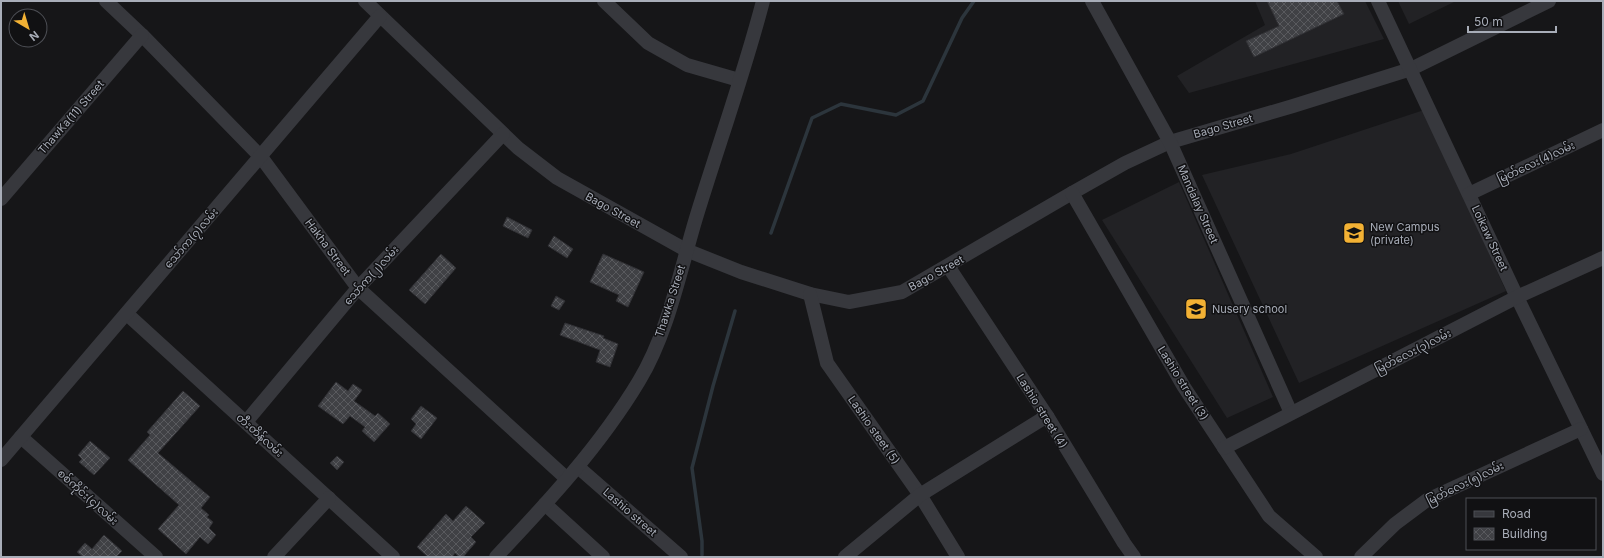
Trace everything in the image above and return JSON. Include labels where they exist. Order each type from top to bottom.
[{"type":"street","name":"Hakha Street","points":[[106,1],[142,35],[261,157],[358,288],[566,478]]},
{"type":"street","name":"Bago Street","points":[[365,1],[518,148],[557,178],[686,250],[741,272],[810,294],[849,302],[902,292],[1125,163],[1170,142],[1293,106],[1411,69],[1549,1]]},
{"type":"street","points":[[604,1],[648,43],[687,65],[740,80]]},
{"type":"street","name":"Thawka Street","points":[[496,557],[545,504],[566,478],[578,467],[609,427],[639,380],[662,331],[763,1]]},
{"type":"street","name":"Mandalay Street","points":[[1092,1],[1170,142],[1291,413]]},
{"type":"street","name":"Loikaw Street","points":[[1378,1],[1517,297],[1603,474]]},
{"type":"street","name":"သော်က(၇)လမ်း","points":[[1,460],[380,16]]},
{"type":"street","name":"ThawKa(11) Street","points":[[2,194],[142,35]]},
{"type":"street","name":"မြတ်လေး(4)လမ်း","points":[[1469,194],[1603,130]]},
{"type":"street","name":"သော်က(၂)လမ်း","points":[[246,422],[358,288],[503,134]]},
{"type":"street","name":"Lashio street (3)","points":[[1072,193],[1184,387],[1269,516],[1316,557]]},
{"type":"street","name":"မြတ်လေး(၃)လမ်း","points":[[1224,448],[1517,297],[1603,258]]},
{"type":"street","name":"Lashio street (4)","points":[[948,266],[1046,416],[1124,544],[1134,557]]},
{"type":"street","name":"Lashio steet (5)","points":[[810,294],[827,363],[920,495],[958,557]]},
{"type":"street","name":"တီးတိန်လမ်း","points":[[127,314],[393,557]]},
{"type":"street","points":[[845,557],[920,495],[1046,416]]},
{"type":"street","name":"မြတ်လေး(၅)လမ်း","points":[[1361,557],[1395,524],[1427,500],[1581,429]]},
{"type":"street","name":"စစ်ကိုင်း(၄)လမ်း","points":[[21,437],[156,557]]},
{"type":"street","name":"Lashio street","points":[[578,467],[681,557]]},
{"type":"street","points":[[274,557],[329,498]]},
{"type":"street","points":[[545,504],[603,557]]},
{"type":"shaded area","points":[[1255,1],[1365,1],[1384,39],[1189,93],[1177,76],[1265,25]]},
{"type":"shaded area","points":[[1398,1],[1456,1],[1409,24]]},
{"type":"shaded area","name":"New Campus (private)","points":[[1424,110],[1506,291],[1299,383],[1202,175],[1291,154]]},
{"type":"shaded area","name":"Nusery school","points":[[1179,182],[1273,397],[1227,418],[1102,220]]},
{"type":"building","points":[[1267,1],[1337,1],[1344,14],[1254,57],[1246,41],[1279,26]]},
{"type":"building","points":[[507,217],[532,230],[528,238],[503,226]]},
{"type":"building","points":[[554,236],[573,249],[567,258],[548,246]]},
{"type":"building","points":[[441,254],[456,268],[425,304],[409,290]]},
{"type":"building","points":[[603,254],[644,272],[628,307],[616,301],[619,295],[590,282]]},
{"type":"building","points":[[556,296],[565,301],[559,310],[551,306]]},
{"type":"building","points":[[565,323],[604,336],[603,338],[618,344],[610,367],[596,362],[600,350],[560,335]]},
{"type":"building","points":[[336,382],[348,391],[353,384],[362,390],[354,401],[375,416],[378,413],[390,424],[374,442],[362,431],[365,427],[350,416],[343,424],[318,406]]},
{"type":"building","points":[[183,391],[200,406],[158,453],[210,497],[201,508],[209,515],[207,517],[213,522],[209,528],[216,535],[208,544],[200,537],[186,554],[158,529],[179,505],[128,460],[150,435],[147,432]]},
{"type":"building","points":[[421,406],[437,418],[421,439],[411,431],[416,424],[411,419]]},
{"type":"building","points":[[90,441],[110,458],[94,475],[79,462],[82,459],[78,455]]},
{"type":"building","points":[[337,456],[344,462],[337,470],[330,463]]},
{"type":"building","points":[[466,506],[485,523],[471,537],[476,542],[463,557],[459,557],[455,553],[452,557],[428,557],[417,547],[446,514],[453,521]]},
{"type":"building","points":[[104,535],[122,551],[116,557],[83,557],[77,552],[85,543],[92,549]]},
{"type":"waterway","points":[[771,233],[812,118],[841,104],[896,115],[923,101],[962,18],[974,1]]},
{"type":"waterway","points":[[702,555],[702,541],[692,468],[713,386],[735,311]]},
{"type":"place","name":"New Campus (private)","points":[[1354,233]]},
{"type":"place","name":"Nusery school","points":[[1196,309]]}]
